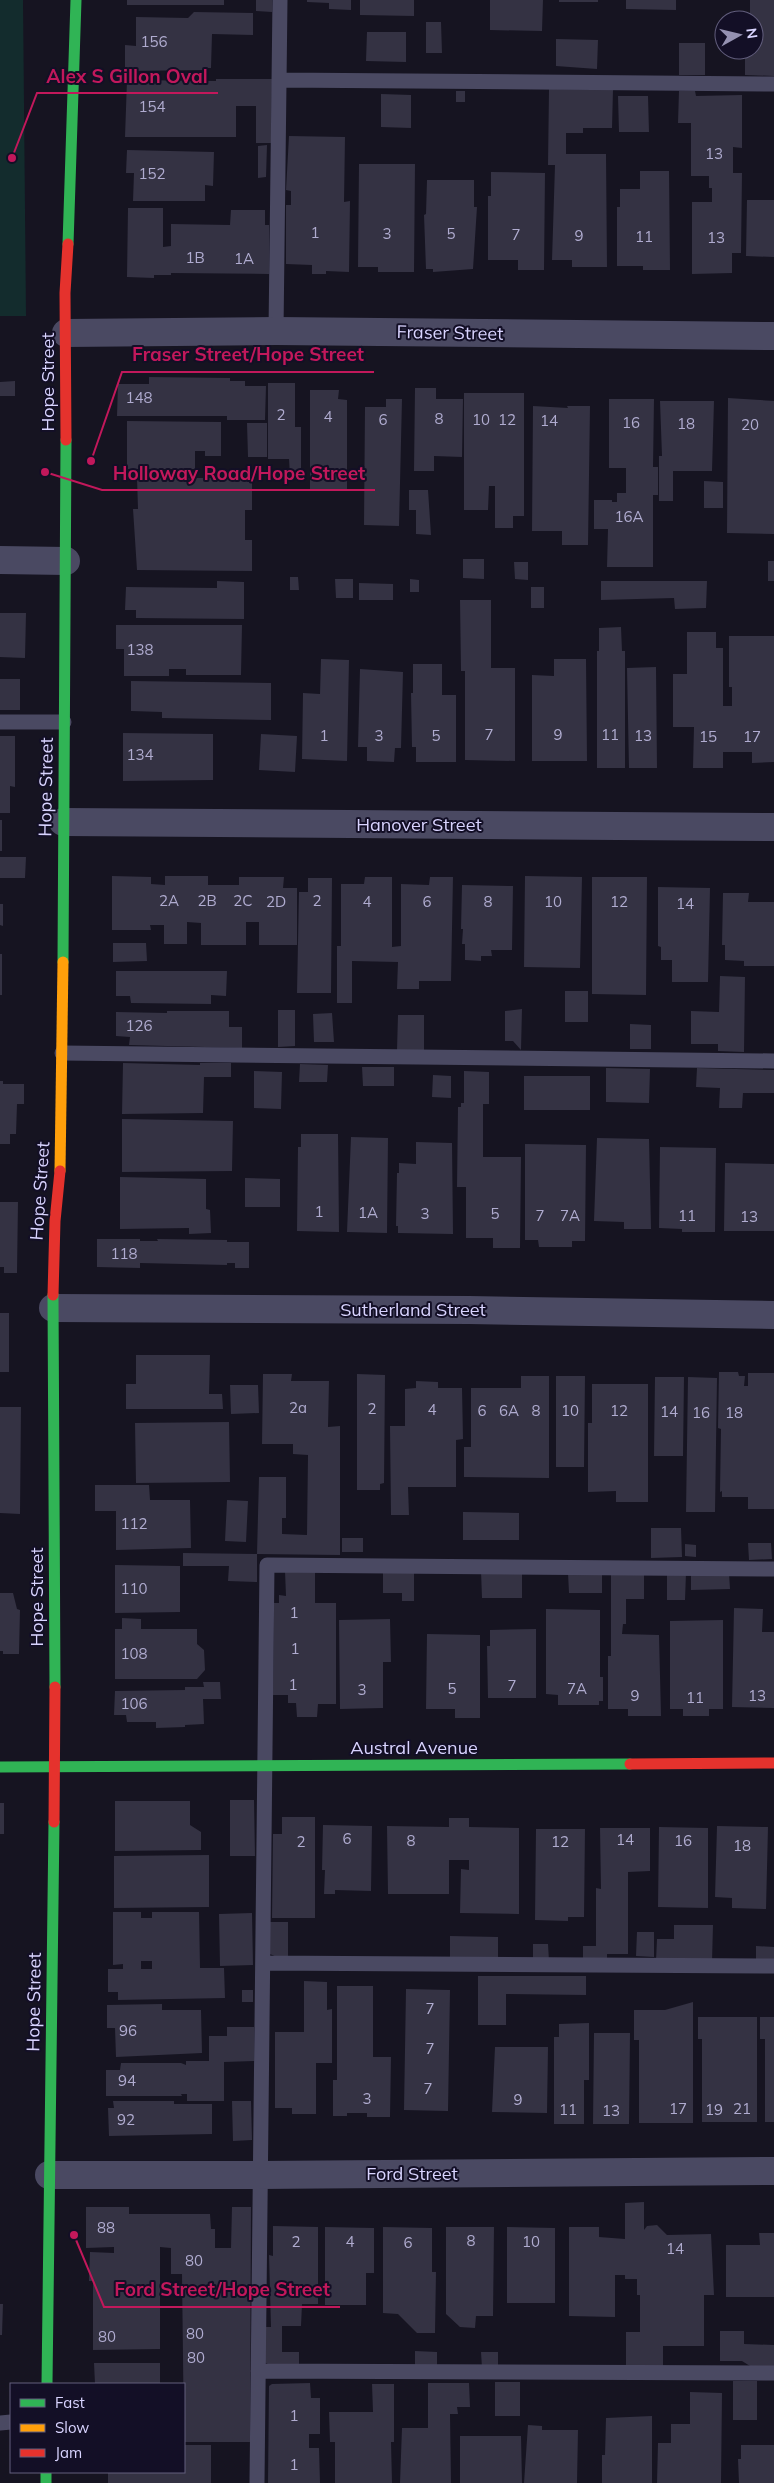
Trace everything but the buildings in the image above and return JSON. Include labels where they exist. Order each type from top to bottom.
[{"type":"street","name":"Hope Street","points":[[47,2383],[55,1767],[54,1221],[60,1177],[66,560],[66,278],[71,200],[76,0]]},
{"type":"street","name":"Fraser Street","points":[[66,333],[276,331],[774,336]]},
{"type":"street","points":[[0,560],[66,560]]},
{"type":"street","name":"Hanover Street","points":[[63,822],[774,827]]},
{"type":"street","name":"Sutherland Street","points":[[53,1308],[469,1310],[774,1315]]},
{"type":"street","name":"Austral Avenue","points":[[0,1767],[774,1763]]},
{"type":"street","name":"Ford Street","points":[[49,2174],[260,2175],[774,2171]]},
{"type":"lane","points":[[276,331],[280,0]]},
{"type":"lane","points":[[279,80],[774,84]]},
{"type":"lane","points":[[0,722],[64,722]]},
{"type":"lane","points":[[62,1053],[774,1061]]},
{"type":"lane","points":[[257,2483],[267,1565],[774,1568]]},
{"type":"lane","points":[[263,1963],[774,1966]]},
{"type":"lane","points":[[258,2371],[774,2373]]},
{"type":"green space","points":[[0,0],[23,0],[26,316],[0,316]]},
{"type":"traffic: fast","points":[[68,244],[76,0]]},
{"type":"traffic: fast","points":[[63,962],[66,440]]},
{"type":"traffic: fast","points":[[53,1295],[55,1687]]},
{"type":"traffic: fast","points":[[0,1767],[630,1764]]},
{"type":"traffic: fast","points":[[47,2383],[54,1822]]},
{"type":"traffic: fast","points":[[46,2473],[46,2483]]},
{"type":"traffic: slow","points":[[60,1171],[63,962]]},
{"type":"traffic: jam","points":[[66,440],[65,293],[68,244]]},
{"type":"traffic: jam","points":[[53,1295],[55,1221],[60,1171]]},
{"type":"traffic: jam","points":[[54,1822],[55,1687]]},
{"type":"traffic: jam","points":[[630,1764],[774,1763]]},
{"type":"place","name":"Alex S Gillon Oval","points":[[12,158]]},
{"type":"place","name":"Fraser Street/Hope Street","points":[[91,461]]},
{"type":"place","name":"Holloway Road/Hope Street","points":[[45,472]]},
{"type":"place","name":"Ford Street/Hope Street","points":[[74,2235]]}]
